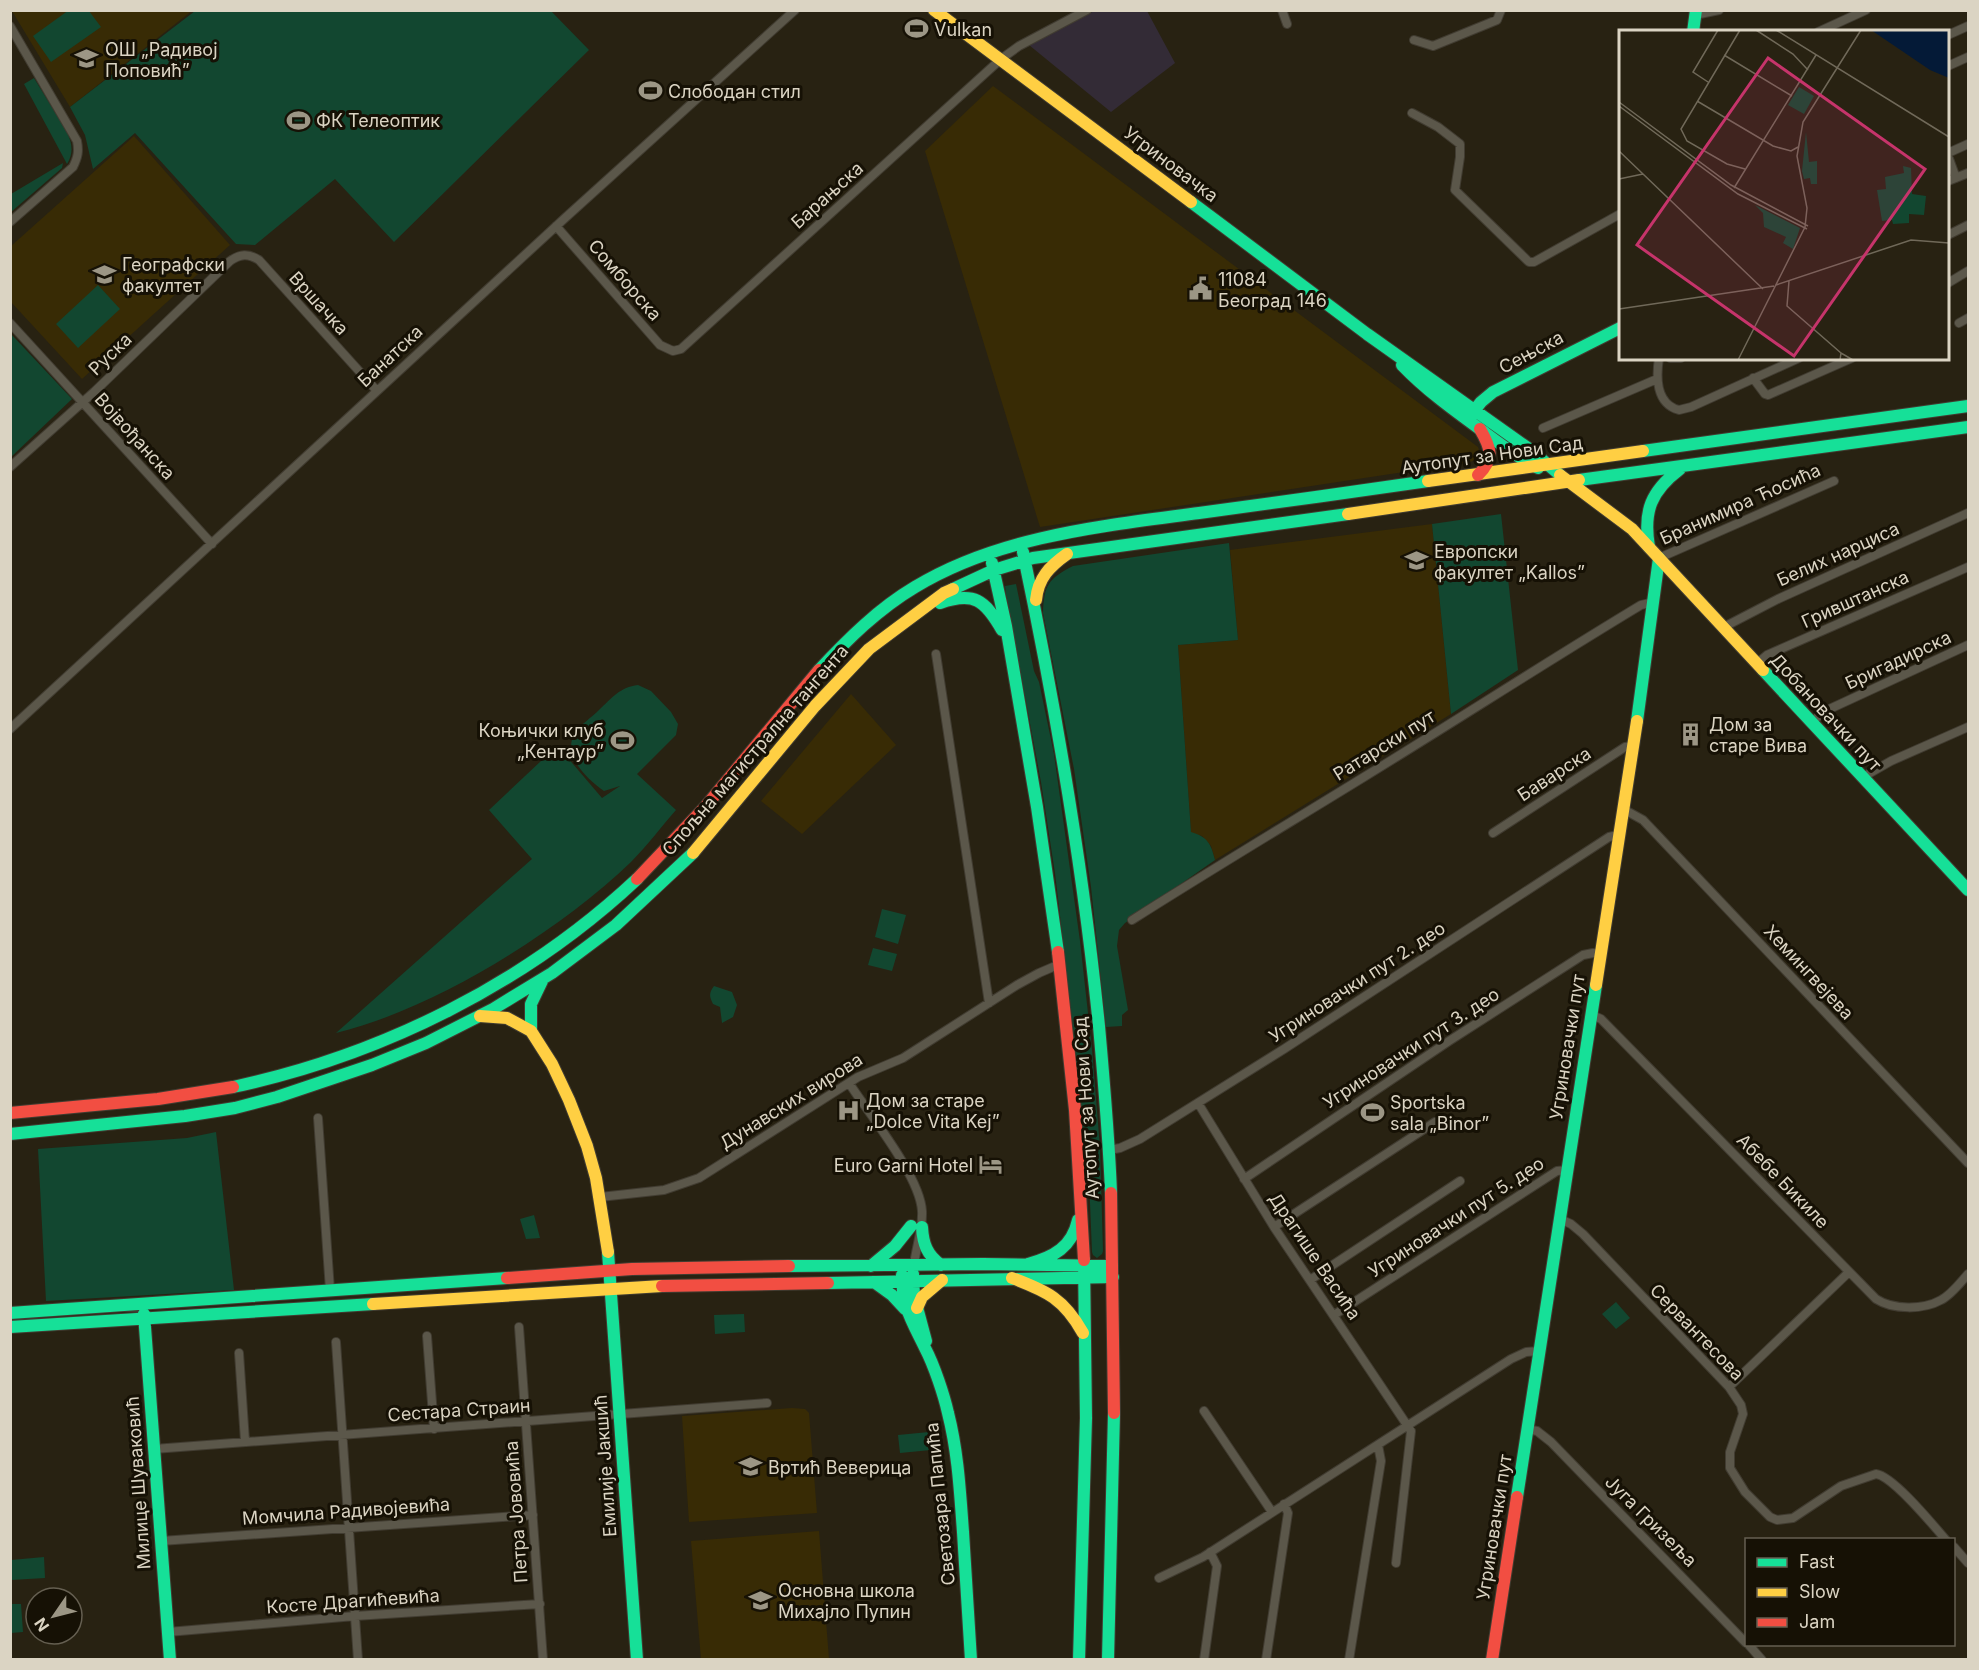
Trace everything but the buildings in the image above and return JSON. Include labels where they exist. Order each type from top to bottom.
[{"type":"main road","name":"Угриновачка","points":[[934,10],[1386,348],[1471,415],[1548,465],[1567,481]]},
{"type":"main road","points":[[1693,30],[1695,13]]},
{"type":"main road","name":"Сењска","points":[[1471,415],[1493,393],[1619,329]]},
{"type":"main road","name":"Аутопут за Нови Сад","points":[[1079,1659],[1086,1451],[1086,1338],[1080,1200],[1060,964],[1045,854],[1008,640],[990,552],[1021,543],[1128,523],[1968,406]]},
{"type":"main road","name":"Угриновачка","points":[[1471,415],[1480,429],[1534,467],[1567,481]]},
{"type":"main road","name":"Аутопут за Нови Сад","points":[[994,570],[1025,560],[1069,552],[1968,427]]},
{"type":"main road","points":[[1478,475],[1485,469],[1490,457],[1489,446],[1480,429]]},
{"type":"main road","points":[[1649,547],[1646,535],[1647,517],[1654,494],[1667,479],[1683,467]]},
{"type":"main road","points":[[1567,481],[1619,519],[1659,558]]},
{"type":"main road","name":"Аутопут за Нови Сад","points":[[1021,543],[1067,780],[1088,922],[1109,1150],[1113,1272],[1114,1448],[1108,1659]]},
{"type":"main road","name":"Спољна магистрална тангента","points":[[15,1112],[183,1096],[274,1077],[362,1049],[453,1009],[497,984],[579,928],[646,871],[685,831],[795,698],[854,632],[916,586],[990,552]]},
{"type":"main road","points":[[1035,611],[1036,594],[1042,576],[1069,552]]},
{"type":"main road","name":"Угриновачки пут","points":[[1492,1659],[1633,746],[1659,558]]},
{"type":"main road","name":"Добановачки пут","points":[[1659,558],[1968,890]]},
{"type":"main road","name":"Спољна магистрална тангента","points":[[16,1134],[185,1116],[235,1108],[277,1097],[372,1065],[426,1043],[480,1016],[543,979],[616,925],[700,846],[815,705],[869,649],[950,590],[994,570]]},
{"type":"main road","points":[[915,614],[953,598],[974,597],[990,608],[1008,640]]},
{"type":"main road","points":[[531,1031],[531,1004],[543,979]]},
{"type":"main road","points":[[480,1016],[507,1018],[531,1031],[556,1072],[576,1115],[590,1156],[600,1197],[609,1271]]},
{"type":"main road","points":[[15,1112],[16,1134]]},
{"type":"main road","points":[[1028,1264],[1046,1260],[1066,1248],[1077,1226],[1080,1200]]},
{"type":"main road","points":[[871,1266],[916,1226],[927,1252],[941,1265]]},
{"type":"main road","points":[[10,1313],[609,1271],[732,1266],[1028,1264],[1083,1273]]},
{"type":"main road","name":"Светозара Папића","points":[[908,1265],[907,1281],[919,1341],[925,1348],[945,1402],[953,1434],[960,1494],[971,1659]]},
{"type":"main road","name":"Емилије Јакшић","points":[[609,1271],[637,1659]]},
{"type":"main road","points":[[10,1327],[610,1288],[1012,1278],[1113,1272]]},
{"type":"main road","points":[[1012,1278],[1046,1291],[1062,1301],[1086,1338]]},
{"type":"main road","points":[[874,1282],[912,1310],[922,1297],[942,1280]]},
{"type":"main road","name":"Милице Шуваковић","points":[[143,1305],[170,1659]]},
{"type":"street","name":"Банатска","points":[[10,729],[556,226],[795,10]]},
{"type":"street","name":"Барањска","points":[[674,351],[681,349],[1001,58],[1087,10]]},
{"type":"street","points":[[1282,10],[1287,24]]},
{"type":"street","points":[[1414,40],[1433,46],[1497,20],[1501,10]]},
{"type":"street","points":[[1695,13],[1719,10]]},
{"type":"street","points":[[1822,30],[1866,10]]},
{"type":"street","points":[[10,26],[77,141],[77,159],[73,166],[10,222]]},
{"type":"street","points":[[1949,34],[1968,26]]},
{"type":"street","points":[[1949,65],[1968,57]]},
{"type":"street","points":[[1412,113],[1438,127],[1460,144],[1455,190],[1529,262],[1534,262],[1619,215]]},
{"type":"street","points":[[1949,153],[1968,144]]},
{"type":"street","points":[[1949,164],[1952,179],[1968,173]]},
{"type":"street","points":[[1949,234],[1968,225]]},
{"type":"street","name":"Сомборска","points":[[556,226],[651,336],[664,348],[674,351]]},
{"type":"street","name":"Вршачка","points":[[230,261],[242,255],[259,260],[377,392]]},
{"type":"street","name":"Руска","points":[[10,467],[82,403],[230,261]]},
{"type":"street","points":[[1949,282],[1968,271]]},
{"type":"street","points":[[1959,323],[1968,318]]},
{"type":"street","name":"Војвођанска","points":[[10,323],[212,544]]},
{"type":"street","points":[[1659,360],[1657,379],[1659,390],[1664,400],[1678,410],[1691,407],[1794,360]]},
{"type":"street","points":[[1753,378],[1768,395],[1847,360]]},
{"type":"street","points":[[1543,428],[1657,379]]},
{"type":"street","name":"Бранимира Ћосића","points":[[1659,558],[1834,481]]},
{"type":"street","name":"Белих нарциса","points":[[1722,628],[1778,599],[1968,513]]},
{"type":"street","name":"Гривштанска","points":[[1756,664],[1767,655],[1968,567]]},
{"type":"street","name":"Ратарски пут","points":[[1132,920],[1568,649],[1641,605],[1654,602]]},
{"type":"street","name":"Бригадирска","points":[[1811,723],[1823,712],[1968,645]]},
{"type":"street","points":[[936,654],[989,1003]]},
{"type":"street","points":[[1863,777],[1891,761],[1968,727]]},
{"type":"street","name":"Баварска","points":[[1493,833],[1625,747],[1633,746]]},
{"type":"street","name":"Хемингвејева","points":[[1623,809],[1643,820],[1968,1163]]},
{"type":"street","name":"Угриновачки пут 2. део","points":[[1109,1150],[1140,1139],[1467,931],[1605,840],[1618,835]]},
{"type":"street","name":"Угриновачки пут 3. део","points":[[1244,1179],[1449,1041],[1583,955],[1600,954]]},
{"type":"street","name":"Дунавских вирова","points":[[600,1197],[664,1190],[689,1183],[710,1172],[849,1083],[910,1054],[989,1003],[1060,964]]},
{"type":"street","name":"Абебе Бикиле","points":[[1590,1014],[1601,1019],[1881,1302],[1914,1307],[1942,1300],[1968,1274]]},
{"type":"street","points":[[849,1083],[909,1175],[921,1206],[908,1265]]},
{"type":"street","name":"Драгише Васића","points":[[1198,1103],[1274,1227],[1409,1426]]},
{"type":"street","points":[[318,1118],[330,1290]]},
{"type":"street","points":[[1274,1227],[1435,1122]]},
{"type":"street","name":"Угриновачки пут 5. део","points":[[1334,1315],[1557,1172],[1567,1170]]},
{"type":"street","points":[[1310,1280],[1460,1181]]},
{"type":"street","name":"Сервантесова","points":[[1560,1219],[1571,1224],[1583,1234],[1729,1388],[1741,1405],[1743,1414],[1730,1452],[1729,1464],[1745,1492],[1766,1514],[1777,1520],[1793,1518],[1847,1483],[1880,1474],[1895,1486],[1945,1538]]},
{"type":"street","points":[[1729,1388],[1849,1272]]},
{"type":"street","name":"Петра Јововића","points":[[519,1327],[543,1659]]},
{"type":"street","points":[[427,1336],[434,1429]]},
{"type":"street","points":[[336,1342],[358,1659]]},
{"type":"street","points":[[1159,1578],[1178,1571],[1210,1552],[1511,1359],[1526,1352],[1539,1351]]},
{"type":"street","points":[[239,1353],[245,1441]]},
{"type":"street","name":"Сестара Страин","points":[[153,1449],[767,1403]]},
{"type":"street","points":[[1204,1411],[1272,1512]]},
{"type":"street","points":[[1396,1563],[1412,1435],[1409,1426]]},
{"type":"street","name":"Југа Гризеља","points":[[1527,1429],[1537,1431],[1551,1442],[1745,1642]]},
{"type":"street","points":[[1349,1659],[1381,1461],[1378,1445]]},
{"type":"street","points":[[1266,1659],[1288,1514],[1284,1504]]},
{"type":"street","name":"Момчила Радивојевића","points":[[160,1541],[533,1515]]},
{"type":"street","points":[[1955,1549],[1968,1563]]},
{"type":"street","points":[[1204,1659],[1217,1566],[1210,1552]]},
{"type":"street","name":"Косте Драгићевића","points":[[168,1632],[355,1616],[540,1604]]},
{"type":"street","name":"Југа Гризеља","points":[[1749,1646],[1762,1659]]},
{"type":"shaded area","name":"ОШ „Радивој Поповић”","points":[[193,10],[70,107],[12,11]]},
{"type":"shaded area","points":[[1094,11],[1147,11],[1175,63],[1111,112],[1029,45]]},
{"type":"shaded area","points":[[993,86],[1478,447],[1480,453],[1478,459],[1040,527],[925,151]]},
{"type":"shaded area","name":"Географски факултет","points":[[134,136],[230,245],[82,379],[11,302],[10,247]]},
{"type":"shaded area","points":[[1432,524],[1451,714],[1215,860],[1211,846],[1202,836],[1191,833],[1178,645],[1238,640],[1230,550]]},
{"type":"shaded area","points":[[851,694],[896,745],[802,834],[761,801]]},
{"type":"shaded area","name":"Вртић Веверица","points":[[805,1409],[809,1413],[817,1513],[689,1522],[682,1416]]},
{"type":"shaded area","name":"Основна школа Михајло Пупин","points":[[819,1531],[829,1659],[701,1659],[691,1541]]},
{"type":"green space","points":[[69,10],[89,11],[101,27],[51,62],[33,36]]},
{"type":"green space","name":"ФК Телеоптик","points":[[195,11],[551,11],[589,50],[394,242],[335,179],[255,245],[236,244],[135,133],[93,169],[85,135],[70,107]]},
{"type":"green space","points":[[34,78],[69,136],[71,152],[67,164],[24,84]]},
{"type":"green space","points":[[63,163],[62,168],[11,212],[11,194]]},
{"type":"green space","points":[[98,285],[120,309],[78,348],[56,324]]},
{"type":"green space","points":[[11,334],[72,399],[11,457]]},
{"type":"green space","points":[[1501,514],[1518,670],[1451,714],[1432,524]]},
{"type":"green space","points":[[1229,543],[1238,640],[1178,645],[1191,832],[1208,842],[1215,860],[1125,923],[1119,930],[1117,946],[1128,1010],[1122,1015],[1122,1026],[1106,1027],[1091,887],[1074,769],[1043,613],[1046,589],[1053,579],[1073,566]]},
{"type":"green space","points":[[1016,584],[1054,754],[1080,941],[1100,1148],[1103,1251],[1097,1258],[1092,1252],[1089,1178],[1083,1149],[1076,1052],[1055,873],[1041,782],[1006,595],[1005,586]]},
{"type":"green space","points":[[638,685],[651,691],[671,712],[678,724],[676,735],[637,774],[676,810],[643,850],[568,915],[493,965],[414,1006],[374,1022],[336,1033],[532,859],[489,810],[541,761],[561,750],[602,798],[620,786],[604,791],[584,774],[571,750],[572,741],[580,727],[612,697],[626,688]]},
{"type":"green space","points":[[882,909],[906,915],[898,944],[875,937]]},
{"type":"green space","points":[[873,948],[897,954],[892,971],[868,965]]},
{"type":"green space","points":[[714,986],[732,992],[737,1005],[733,1017],[722,1023],[720,1007],[713,1004],[710,997]]},
{"type":"green space","points":[[216,1132],[234,1290],[46,1301],[38,1149],[187,1138]]},
{"type":"green space","points":[[534,1215],[540,1238],[526,1239],[520,1219]]},
{"type":"green space","points":[[1616,1302],[1630,1318],[1616,1329],[1602,1314]]},
{"type":"green space","points":[[744,1314],[745,1332],[715,1334],[714,1315]]},
{"type":"green space","points":[[929,1432],[931,1450],[900,1453],[898,1435]]},
{"type":"green space","points":[[44,1557],[45,1578],[11,1580],[11,1560]]},
{"type":"green space","points":[[11,1604],[21,1604],[23,1632],[11,1633]]},
{"type":"traffic: fast","points":[[1693,30],[1696,10]]},
{"type":"traffic: fast","points":[[1191,202],[1367,334],[1532,451],[1560,475]]},
{"type":"traffic: fast","points":[[1470,416],[1493,392],[1619,329]]},
{"type":"traffic: fast","points":[[1402,365],[1454,410],[1512,453],[1538,468]]},
{"type":"traffic: fast","points":[[1643,451],[1968,406]]},
{"type":"traffic: fast","points":[[1579,480],[1968,427]]},
{"type":"traffic: fast","points":[[1649,547],[1647,523],[1651,503],[1662,485],[1680,469]]},
{"type":"traffic: fast","points":[[819,670],[864,625],[915,587],[947,570],[1016,545],[1126,523],[1428,481]]},
{"type":"traffic: fast","points":[[953,589],[994,570],[1033,558],[1348,514]]},
{"type":"traffic: fast","points":[[1023,552],[1047,670],[1077,848],[1099,1026],[1111,1193]]},
{"type":"traffic: fast","points":[[1637,721],[1659,558]]},
{"type":"traffic: fast","points":[[992,563],[1006,626],[1037,807],[1058,952]]},
{"type":"traffic: fast","points":[[940,603],[962,598],[977,601],[990,611],[1002,630]]},
{"type":"traffic: fast","points":[[1763,670],[1968,890]]},
{"type":"traffic: fast","points":[[10,1134],[185,1116],[235,1108],[277,1097],[372,1065],[426,1043],[493,1009],[552,973],[616,925],[693,853]]},
{"type":"traffic: fast","points":[[233,1087],[343,1056],[397,1035],[449,1010],[499,983],[548,951],[594,917],[637,879]]},
{"type":"traffic: fast","points":[[531,1031],[531,1004],[543,979]]},
{"type":"traffic: fast","points":[[1517,1497],[1596,985]]},
{"type":"traffic: fast","points":[[1028,1264],[1046,1258],[1061,1249],[1071,1237],[1078,1220]]},
{"type":"traffic: fast","points":[[871,1266],[895,1246],[911,1226]]},
{"type":"traffic: fast","points":[[922,1227],[927,1249],[941,1265]]},
{"type":"traffic: fast","points":[[608,1252],[637,1660]]},
{"type":"traffic: fast","points":[[1079,1660],[1086,1418],[1084,1260]]},
{"type":"traffic: fast","points":[[789,1266],[983,1264],[1112,1266]]},
{"type":"traffic: fast","points":[[913,1274],[914,1296],[926,1341]]},
{"type":"traffic: fast","points":[[902,1275],[906,1305],[938,1380],[954,1442],[961,1502],[971,1660]]},
{"type":"traffic: fast","points":[[828,1283],[1113,1277]]},
{"type":"traffic: fast","points":[[10,1313],[507,1278]]},
{"type":"traffic: fast","points":[[874,1282],[892,1295],[905,1309]]},
{"type":"traffic: fast","points":[[10,1327],[373,1304]]},
{"type":"traffic: fast","points":[[144,1314],[170,1660]]},
{"type":"traffic: fast","points":[[1108,1660],[1114,1413]]},
{"type":"traffic: slow","points":[[934,10],[1191,202]]},
{"type":"traffic: slow","points":[[1428,481],[1643,451]]},
{"type":"traffic: slow","points":[[1560,475],[1632,529],[1763,670]]},
{"type":"traffic: slow","points":[[1348,514],[1579,480]]},
{"type":"traffic: slow","points":[[1036,600],[1039,585],[1046,573],[1067,554]]},
{"type":"traffic: slow","points":[[693,853],[815,706],[869,649],[944,593],[953,589]]},
{"type":"traffic: slow","points":[[1596,985],[1637,721]]},
{"type":"traffic: slow","points":[[480,1016],[507,1018],[531,1031],[552,1064],[587,1146],[596,1178],[608,1252]]},
{"type":"traffic: slow","points":[[1012,1278],[1054,1298],[1069,1312],[1083,1333]]},
{"type":"traffic: slow","points":[[917,1308],[922,1297],[942,1280]]},
{"type":"traffic: slow","points":[[373,1304],[662,1286]]},
{"type":"traffic: jam","points":[[1478,475],[1487,463],[1490,453],[1480,429]]},
{"type":"traffic: jam","points":[[637,879],[706,806],[819,670]]},
{"type":"traffic: jam","points":[[1058,952],[1075,1110],[1084,1260]]},
{"type":"traffic: jam","points":[[10,1113],[158,1099],[233,1087]]},
{"type":"traffic: jam","points":[[1111,1193],[1114,1413]]},
{"type":"traffic: jam","points":[[507,1278],[632,1269],[789,1266]]},
{"type":"traffic: jam","points":[[662,1286],[828,1283]]},
{"type":"traffic: jam","points":[[1492,1660],[1517,1497]]},
{"type":"place","name":"Vulkan","points":[[916,29]]},
{"type":"place","name":"ОШ „Радивој Поповић”","points":[[87,59]]},
{"type":"place","name":"Слободан стил","points":[[650,91]]},
{"type":"place","name":"ФК Телеоптик","points":[[298,120]]},
{"type":"place","name":"Географски факултет","points":[[104,274]]},
{"type":"place","name":"11084 Београд 146","points":[[1200,289]]},
{"type":"place","name":"Европски факултет „Kallos”","points":[[1416,561]]},
{"type":"place","name":"Дом за старе Вива","points":[[1691,734]]},
{"type":"place","name":"Коњички клуб „Кентаур”","points":[[622,740]]},
{"type":"place","name":"Дом за старе „Dolce Vita Kej”","points":[[848,1110]]},
{"type":"place","name":"Sportska sala „Binor”","points":[[1372,1112]]},
{"type":"place","name":"Euro Garni Hotel","points":[[991,1165]]},
{"type":"place","name":"Вртић Веверица","points":[[750,1467]]},
{"type":"place","name":"Основна школа Михајло Пупин","points":[[760,1600]]}]
